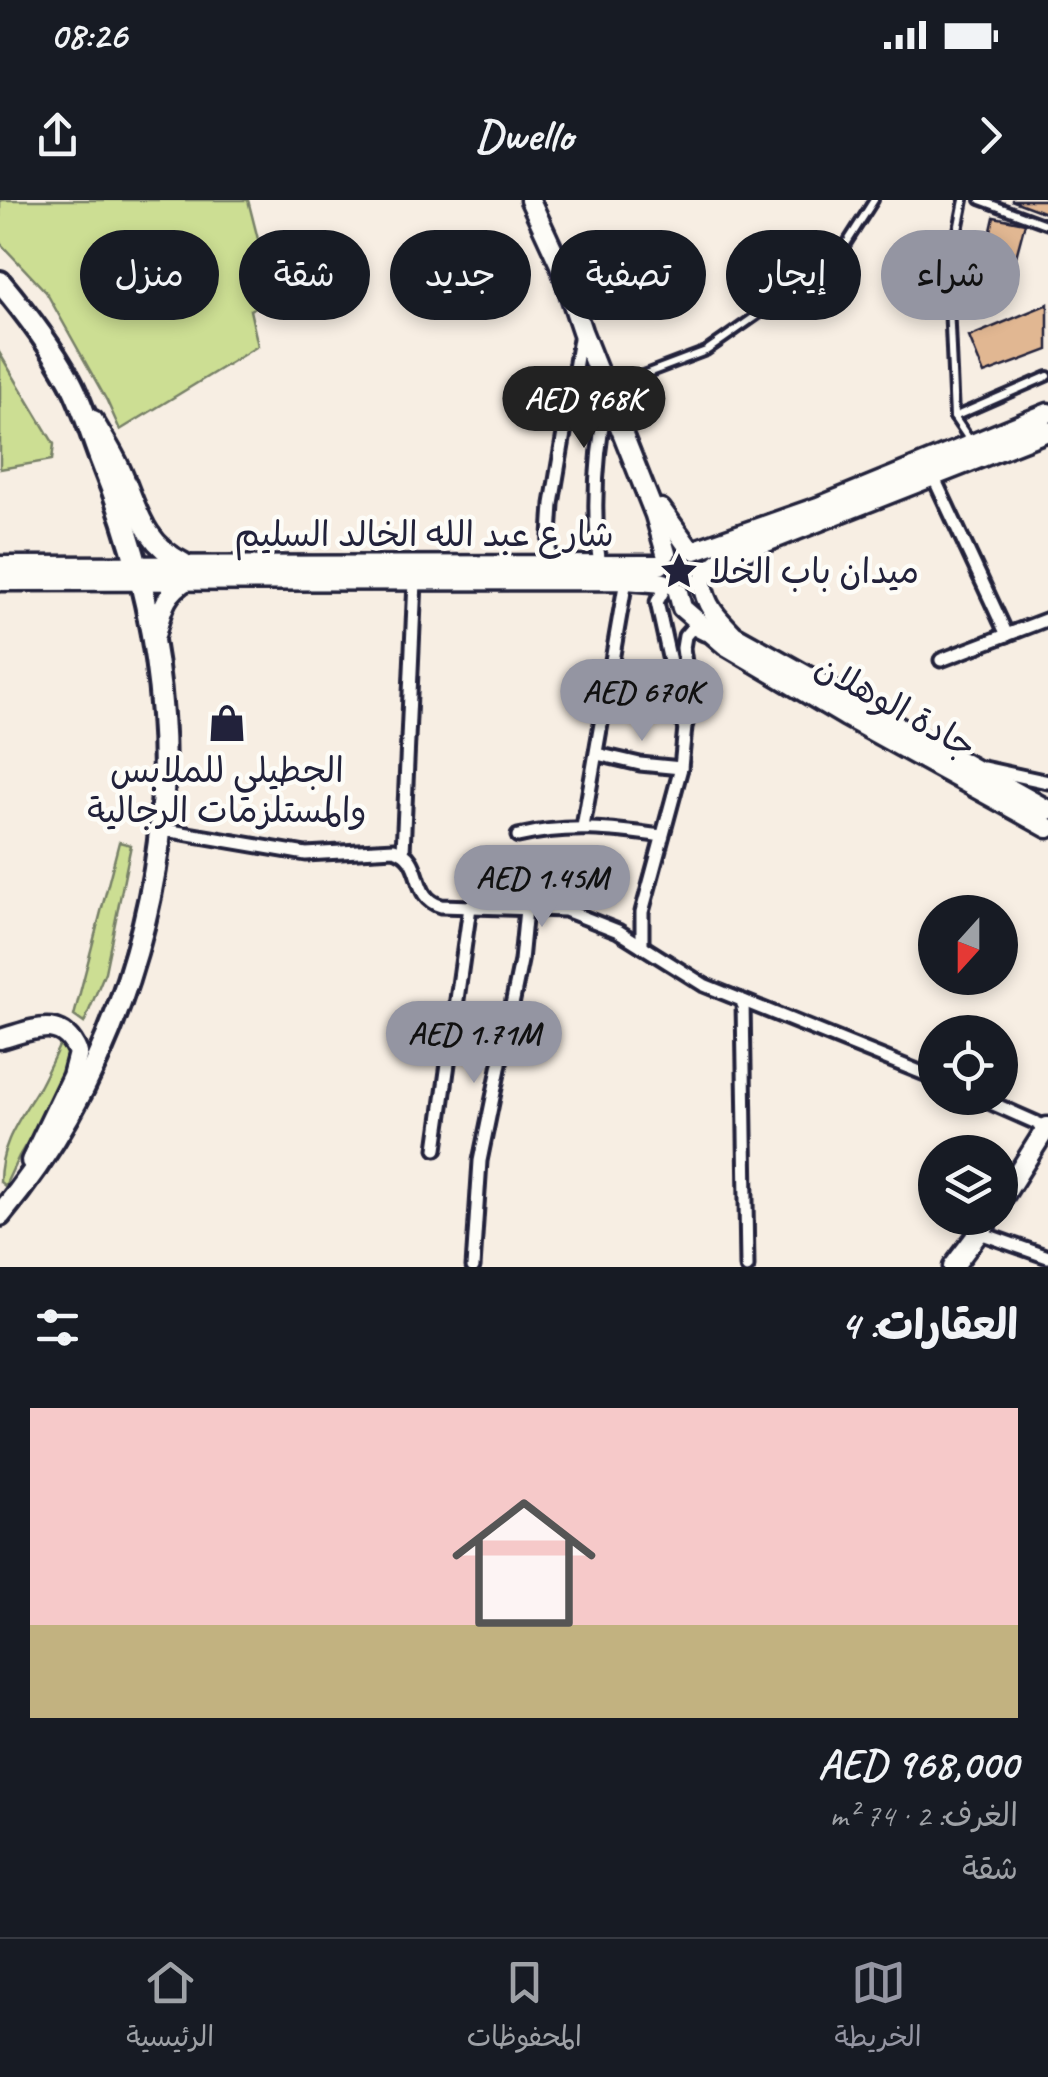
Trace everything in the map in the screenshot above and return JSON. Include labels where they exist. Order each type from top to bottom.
[{"type":"highway","points":[[0,282],[26,313],[71,382],[120,507],[139,573],[162,715],[159,830],[143,925],[88,1078],[57,1133],[0,1215]]},
{"type":"street","points":[[530,200],[560,265],[582,331],[656,515],[667,576],[692,591],[723,559],[1048,431]]},
{"type":"street","points":[[548,566],[552,504],[582,331]]},
{"type":"street","name":"شارع عبد الله الخالد السليم","points":[[71,382],[119,466],[148,534],[164,554],[188,573],[415,581],[626,580],[667,576]]},
{"type":"street","points":[[600,566],[596,450],[608,392]]},
{"type":"street","points":[[685,727],[656,602],[676,547],[692,549],[818,507],[1048,413]]},
{"type":"street","points":[[634,460],[671,526],[704,560],[704,578]]},
{"type":"street","points":[[934,478],[1007,635]]},
{"type":"street","name":"شارع عبد الله الخالد السليم","points":[[0,566],[76,573],[188,573],[600,566],[667,576]]},
{"type":"street","name":"شارع عبد الله الخالد السليم","points":[[0,580],[76,573]]},
{"type":"street","points":[[152,644],[165,601],[188,573]]},
{"type":"street","name":"جادة الوهلان","points":[[667,576],[682,608],[725,645],[844,716],[1048,828]]},
{"type":"street","name":"جادة الوهلان","points":[[704,578],[704,597],[715,616],[734,635],[1048,810]]},
{"type":"street","points":[[583,827],[626,580]]},
{"type":"street","points":[[404,852],[415,581]]},
{"type":"street","points":[[941,660],[1048,619]]},
{"type":"street","points":[[642,946],[642,912],[681,768],[691,708],[685,636],[692,628],[725,645]]},
{"type":"street","points":[[597,754],[681,768]]},
{"type":"street","points":[[964,764],[1048,782]]},
{"type":"street","points":[[518,836],[583,827],[662,836]]},
{"type":"street","points":[[159,830],[306,854],[394,849],[404,852],[410,857],[421,895],[430,903],[566,910],[618,931],[704,984],[918,1071]]},
{"type":"street","points":[[436,1148],[470,907]]},
{"type":"street","points":[[473,1267],[480,1161],[521,961],[526,908]]},
{"type":"street","points":[[743,1001],[747,1267]]},
{"type":"street","points":[[0,1040],[48,1026],[69,1036],[78,1052],[72,1076],[14,1198]]},
{"type":"street","points":[[1018,1115],[1048,1128],[1018,1174]]},
{"type":"street","points":[[952,1267],[977,1235]]},
{"type":"street","points":[[1005,1235],[1048,1257]]},
{"type":"lane","points":[[624,382],[706,351],[783,297],[846,244],[874,200]]},
{"type":"lane","points":[[964,200],[948,281],[954,417],[972,444]]},
{"type":"lane","points":[[980,200],[1048,225]]},
{"type":"lane","points":[[954,417],[1048,376]]},
{"type":"green space","points":[[0,200],[248,200],[256,230],[239,230],[239,320],[252,320],[258,346],[120,430],[46,292],[0,243]]},
{"type":"green space","points":[[0,354],[54,444],[52,460],[0,469]]},
{"type":"green space","points":[[119,842],[131,845],[105,972],[84,1023],[74,1016]]},
{"type":"green space","points":[[60,1044],[70,1048],[60,1088],[5,1186],[0,1182],[7,1143]]},
{"type":"building","points":[[1011,200],[1048,200],[1048,214]]},
{"type":"building","points":[[994,217],[1025,223],[1020,242],[1020,230],[991,230]]},
{"type":"building","points":[[1048,304],[1048,350],[984,374],[969,337],[1010,320],[1020,320],[1020,316]]},
{"type":"place","name":"ميدان باب الخلا","points":[[679,571]]},
{"type":"place","name":"الجطيلي للملابس والمستلزمات الرجالية","points":[[227,723]]}]
